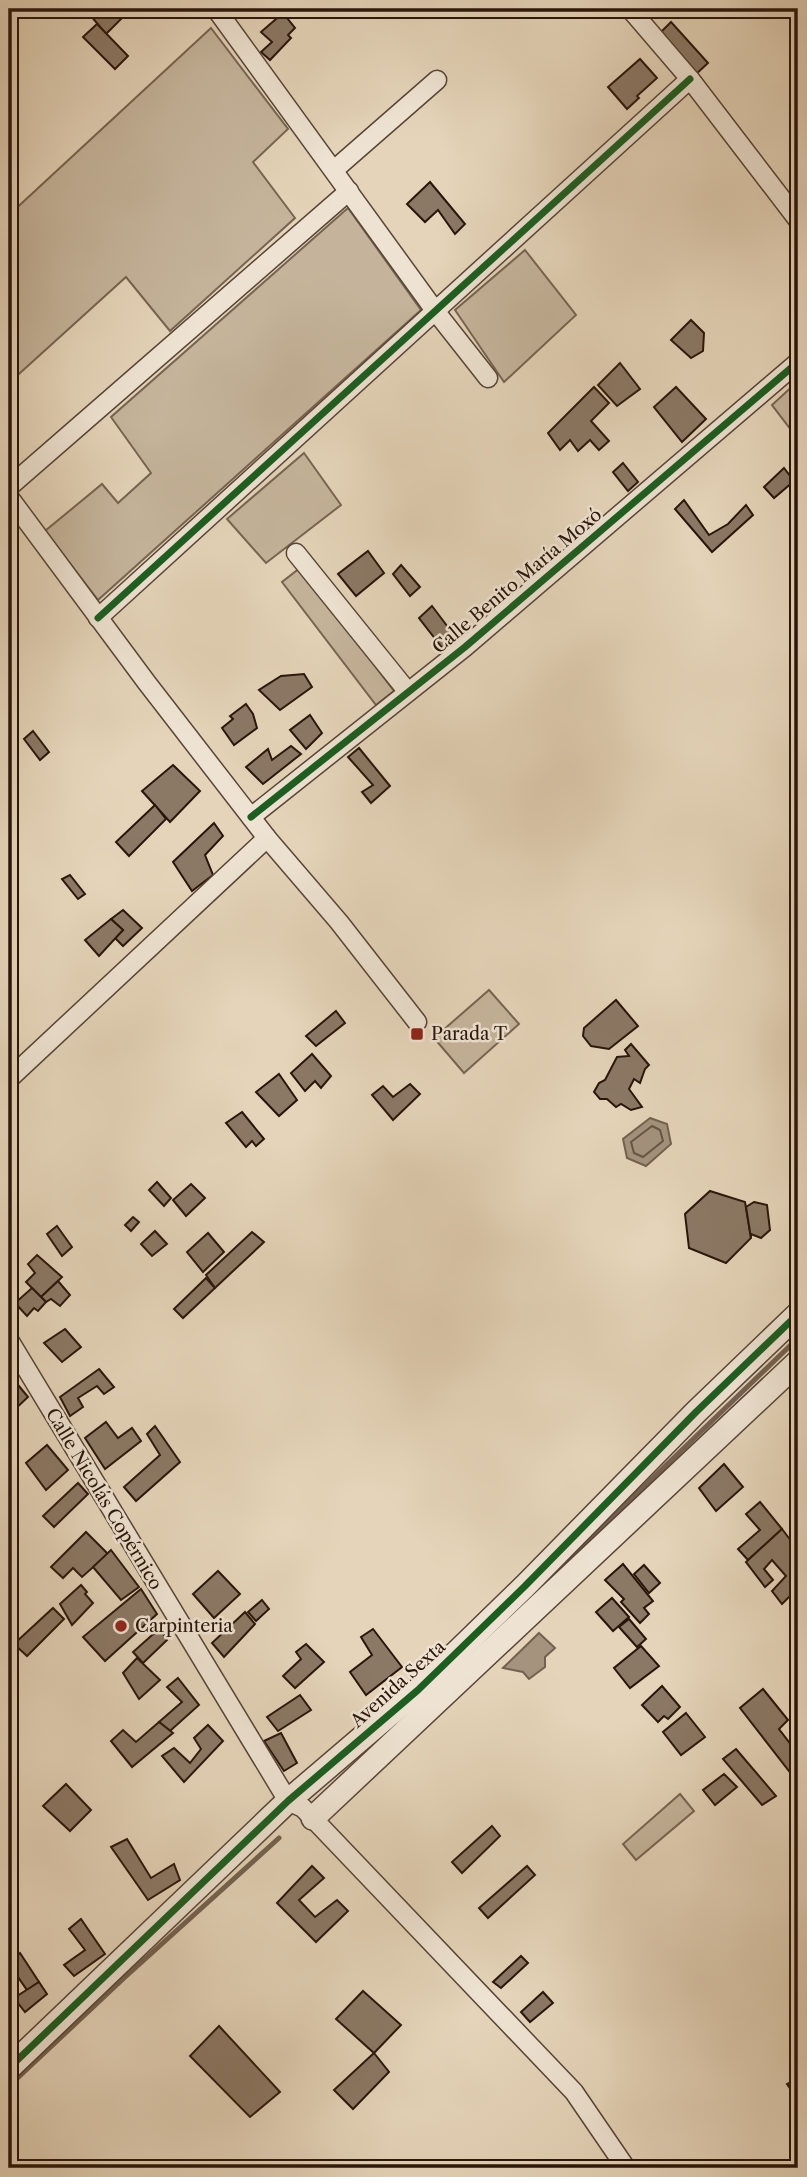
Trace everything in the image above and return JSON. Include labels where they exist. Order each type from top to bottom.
[{"type":"street","points":[[216,9],[436,312],[488,378]]},
{"type":"street","points":[[630,9],[690,79],[798,220]]},
{"type":"street","points":[[98,618],[690,79]]},
{"type":"street","points":[[334,170],[437,80]]},
{"type":"street","points":[[9,487],[349,191]]},
{"type":"street","name":"Calle Benito María Moxó","points":[[251,817],[496,621],[798,362]]},
{"type":"street","points":[[9,497],[267,838],[339,922],[417,1022]]},
{"type":"street","points":[[296,553],[408,692]]},
{"type":"street","points":[[9,1079],[267,838]]},
{"type":"street","points":[[531,1593],[696,1412],[798,1314]]},
{"type":"street","name":"Calle Nicolás Copérnico","points":[[9,1340],[301,1809],[574,2092],[626,2168]]},
{"type":"street","points":[[9,2067],[301,1809],[531,1593],[798,1362]]},
{"type":"shaded area","points":[[211,28],[288,129],[253,162],[295,218],[170,331],[126,277],[9,383],[9,215]]},
{"type":"shaded area","points":[[348,208],[421,310],[98,600],[45,531],[102,484],[118,503],[151,473],[111,417]]},
{"type":"shaded area","points":[[525,250],[576,315],[504,382],[455,310]]},
{"type":"shaded area","points":[[798,381],[798,439],[772,405]]},
{"type":"shaded area","points":[[304,453],[341,505],[266,563],[227,519]]},
{"type":"shaded area","points":[[300,568],[394,691],[376,705],[282,582]]},
{"type":"shaded area","points":[[489,990],[519,1024],[464,1073],[434,1038]]},
{"type":"shaded area","points":[[680,1794],[694,1811],[636,1860],[623,1844]]},
{"type":"water","points":[[650,1118],[667,1124],[671,1144],[646,1166],[627,1158],[623,1139]]},
{"type":"water","points":[[539,1633],[555,1648],[545,1657],[545,1667],[529,1679],[523,1672],[503,1668]]},
{"type":"building","points":[[99,9],[123,9],[127,13],[106,34],[91,16]]},
{"type":"building","points":[[131,9],[146,9],[139,16]]},
{"type":"building","points":[[283,13],[295,28],[288,35],[291,38],[270,60],[261,52],[272,42],[261,32]]},
{"type":"building","points":[[671,22],[708,63],[694,76],[657,36]]},
{"type":"building","points":[[97,24],[128,56],[115,69],[83,37]]},
{"type":"building","points":[[640,59],[657,78],[627,109],[608,87]]},
{"type":"building","points":[[430,182],[465,224],[455,234],[438,210],[425,222],[407,204]]},
{"type":"building","points":[[691,320],[704,333],[703,351],[691,358],[671,340]]},
{"type":"building","points":[[620,363],[640,389],[617,406],[598,385]]},
{"type":"building","points":[[594,387],[609,403],[591,421],[609,441],[599,450],[590,440],[578,451],[570,440],[560,450],[548,433]]},
{"type":"building","points":[[676,387],[706,419],[682,442],[654,407]]},
{"type":"building","points":[[623,463],[638,482],[628,491],[613,472]]},
{"type":"building","points":[[784,468],[794,481],[774,498],[764,487]]},
{"type":"building","points":[[684,500],[709,535],[728,524],[746,505],[753,515],[712,552],[675,509]]},
{"type":"building","points":[[368,551],[384,573],[356,596],[338,574]]},
{"type":"building","points":[[401,565],[420,587],[410,596],[393,574]]},
{"type":"building","points":[[432,606],[457,639],[443,649],[419,618]]},
{"type":"building","points":[[304,674],[312,687],[280,710],[259,690],[281,676]]},
{"type":"building","points":[[246,704],[253,714],[257,728],[234,745],[222,728],[233,719],[230,716]]},
{"type":"building","points":[[310,715],[322,733],[306,749],[290,730]]},
{"type":"building","points":[[33,731],[49,752],[40,760],[24,739]]},
{"type":"building","points":[[291,746],[301,754],[263,784],[246,767],[268,749],[272,760]]},
{"type":"building","points":[[359,748],[390,786],[371,803],[362,792],[373,785],[348,757]]},
{"type":"building","points":[[173,765],[200,791],[170,822],[142,791]]},
{"type":"building","points":[[155,805],[166,819],[129,856],[116,842]]},
{"type":"building","points":[[214,823],[223,836],[205,855],[213,875],[192,891],[173,862]]},
{"type":"building","points":[[70,875],[85,894],[78,899],[62,879]]},
{"type":"building","points":[[123,910],[142,928],[123,946],[115,938],[123,930],[111,919]]},
{"type":"building","points":[[111,919],[123,930],[99,956],[85,940]]},
{"type":"building","points":[[616,1000],[638,1026],[609,1049],[591,1046],[583,1036],[584,1028]]},
{"type":"building","points":[[336,1011],[345,1023],[316,1046],[306,1036]]},
{"type":"building","points":[[631,1044],[649,1065],[640,1083],[634,1079],[629,1089],[642,1107],[631,1110],[621,1104],[616,1107],[607,1099],[600,1099],[594,1092],[599,1083],[605,1080],[617,1057],[629,1056],[625,1050]]},
{"type":"building","points":[[312,1054],[331,1076],[321,1088],[315,1081],[305,1091],[291,1073]]},
{"type":"building","points":[[279,1074],[297,1100],[279,1116],[256,1092]]},
{"type":"building","points":[[410,1084],[420,1094],[393,1120],[372,1095],[383,1086],[393,1097]]},
{"type":"building","points":[[242,1112],[264,1139],[256,1146],[252,1141],[246,1147],[226,1123]]},
{"type":"building","points":[[157,1182],[171,1198],[164,1206],[149,1190]]},
{"type":"building","points":[[191,1184],[205,1198],[186,1216],[173,1200]]},
{"type":"building","points":[[710,1191],[745,1202],[751,1238],[726,1263],[689,1248],[685,1214]]},
{"type":"building","points":[[754,1202],[767,1205],[770,1230],[761,1238],[751,1234],[751,1238],[746,1207]]},
{"type":"building","points":[[133,1217],[139,1222],[131,1231],[125,1225]]},
{"type":"building","points":[[57,1226],[72,1247],[62,1256],[47,1234]]},
{"type":"building","points":[[155,1231],[167,1244],[152,1256],[141,1244]]},
{"type":"building","points":[[252,1232],[264,1242],[215,1288],[206,1275]]},
{"type":"building","points":[[208,1233],[224,1252],[203,1272],[187,1252]]},
{"type":"building","points":[[37,1255],[62,1277],[41,1297],[26,1282],[35,1273],[28,1264]]},
{"type":"building","points":[[206,1278],[215,1288],[183,1318],[174,1309]]},
{"type":"building","points":[[58,1281],[70,1295],[60,1306],[51,1299],[46,1302],[41,1297]]},
{"type":"building","points":[[32,1288],[46,1302],[38,1311],[34,1308],[27,1316],[15,1303]]},
{"type":"building","points":[[65,1329],[81,1347],[62,1362],[44,1343]]},
{"type":"building","points":[[99,1369],[114,1387],[104,1394],[97,1386],[78,1398],[83,1407],[70,1416],[60,1397]]},
{"type":"building","points":[[9,1374],[28,1397],[9,1415]]},
{"type":"building","points":[[106,1422],[118,1438],[132,1428],[141,1441],[105,1469],[85,1438]]},
{"type":"building","points":[[155,1426],[180,1462],[136,1501],[124,1487],[160,1455],[147,1434]]},
{"type":"building","points":[[47,1445],[68,1470],[46,1490],[26,1463]]},
{"type":"building","points":[[724,1464],[743,1487],[716,1511],[699,1488]]},
{"type":"building","points":[[78,1483],[88,1494],[54,1527],[43,1516]]},
{"type":"building","points":[[760,1502],[782,1529],[748,1560],[738,1549],[760,1530],[746,1514]]},
{"type":"building","points":[[782,1529],[798,1550],[798,1588],[782,1604],[772,1591],[786,1576],[772,1560],[764,1569],[773,1580],[765,1587],[746,1562]]},
{"type":"building","points":[[86,1532],[108,1554],[82,1577],[73,1568],[63,1578],[51,1567]]},
{"type":"building","points":[[111,1550],[139,1587],[121,1600],[93,1567]]},
{"type":"building","points":[[623,1564],[653,1601],[644,1608],[649,1614],[640,1623],[621,1602],[624,1599],[605,1580]]},
{"type":"building","points":[[644,1565],[660,1583],[649,1593],[634,1574]]},
{"type":"building","points":[[218,1571],[240,1594],[214,1618],[193,1594]]},
{"type":"building","points":[[81,1585],[93,1603],[72,1625],[60,1604]]},
{"type":"building","name":"Carpinteria","points":[[141,1589],[157,1614],[105,1661],[83,1637]]},
{"type":"building","points":[[612,1598],[629,1617],[613,1631],[596,1612]]},
{"type":"building","points":[[262,1600],[269,1609],[256,1621],[248,1612]]},
{"type":"building","points":[[53,1608],[64,1619],[27,1656],[14,1644]]},
{"type":"building","points":[[245,1612],[255,1624],[224,1657],[212,1643]]},
{"type":"building","points":[[629,1619],[646,1639],[637,1647],[619,1627]]},
{"type":"building","points":[[160,1628],[167,1640],[143,1663],[133,1652]]},
{"type":"building","points":[[373,1629],[402,1667],[366,1695],[350,1672],[372,1655],[361,1637]]},
{"type":"building","points":[[306,1644],[324,1662],[295,1688],[283,1676],[301,1659],[296,1652]]},
{"type":"building","points":[[641,1646],[659,1666],[630,1688],[614,1668]]},
{"type":"building","points":[[137,1658],[160,1680],[139,1699],[123,1673]]},
{"type":"building","points":[[178,1678],[199,1705],[170,1731],[159,1722],[182,1702],[167,1687]]},
{"type":"building","points":[[662,1686],[680,1707],[668,1719],[664,1716],[658,1722],[642,1705]]},
{"type":"building","points":[[763,1689],[788,1720],[779,1729],[795,1750],[790,1755],[797,1765],[789,1771],[740,1708]]},
{"type":"building","points":[[300,1695],[311,1710],[278,1731],[267,1717]]},
{"type":"building","points":[[686,1713],[705,1737],[681,1755],[663,1732]]},
{"type":"building","points":[[159,1722],[173,1733],[132,1767],[111,1741],[123,1730],[136,1742]]},
{"type":"building","points":[[208,1725],[223,1741],[184,1782],[162,1756],[174,1748],[190,1763],[201,1749],[194,1738]]},
{"type":"building","points":[[281,1733],[297,1763],[284,1771],[264,1741]]},
{"type":"building","points":[[736,1749],[776,1796],[762,1805],[723,1759]]},
{"type":"building","points":[[724,1774],[737,1787],[715,1805],[703,1790]]},
{"type":"building","points":[[66,1784],[91,1810],[70,1831],[43,1806]]},
{"type":"building","points":[[492,1826],[500,1836],[462,1873],[452,1862]]},
{"type":"building","points":[[127,1839],[151,1878],[174,1864],[180,1880],[148,1900],[111,1847]]},
{"type":"building","points":[[312,1866],[324,1878],[299,1900],[315,1917],[337,1900],[348,1911],[316,1942],[277,1903]]},
{"type":"building","points":[[527,1866],[535,1875],[488,1918],[479,1908]]},
{"type":"building","points":[[81,1919],[105,1954],[74,1976],[64,1965],[85,1950],[69,1929]]},
{"type":"building","points":[[20,1953],[39,1982],[27,1990],[9,1964]]},
{"type":"building","points":[[521,1956],[528,1963],[501,1988],[493,1982]]},
{"type":"building","points":[[39,1982],[47,1994],[25,2012],[14,1998]]},
{"type":"building","points":[[363,1991],[401,2025],[374,2053],[336,2019]]},
{"type":"building","points":[[543,1992],[553,2003],[530,2022],[521,2012]]},
{"type":"building","points":[[219,2026],[280,2092],[250,2117],[190,2056]]},
{"type":"building","points":[[374,2053],[389,2072],[353,2109],[334,2090]]},
{"type":"building","points":[[798,2078],[798,2100],[787,2084]]},
{"type":"waterway","points":[[542,1585],[798,1338]]},
{"type":"waterway","points":[[9,2086],[279,1838]]},
{"type":"cycle path","points":[[98,618],[690,79]]},
{"type":"cycle path","points":[[251,817],[465,647],[798,362]]},
{"type":"cycle path","name":"Avenida Sexta","points":[[9,2068],[288,1801],[418,1690],[798,1314]]},
{"type":"place","name":"Parada T","points":[[417,1034]]},
{"type":"place","name":"Carpinteria","points":[[121,1626]]}]
